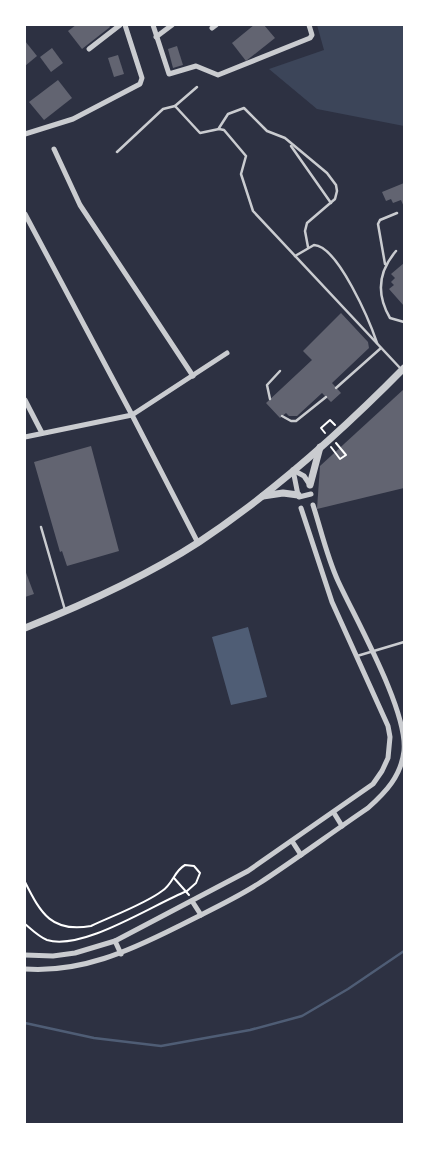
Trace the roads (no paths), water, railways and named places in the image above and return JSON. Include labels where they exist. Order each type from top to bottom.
[{"type":"street","points":[[89,49],[120,25]]},
{"type":"street","points":[[25,134],[73,120],[140,84],[142,78],[125,25]]},
{"type":"street","points":[[152,25],[169,74],[196,66],[218,75],[310,38],[312,35],[309,25]]},
{"type":"street","points":[[156,37],[172,25]]},
{"type":"street","points":[[54,148],[85,212],[193,376]]},
{"type":"street","points":[[25,214],[198,543]]},
{"type":"street","points":[[25,437],[132,415],[226,353]]},
{"type":"street","points":[[25,628],[65,612],[131,581],[198,543],[263,496],[403,370]]},
{"type":"street","points":[[25,400],[42,433]]},
{"type":"street","points":[[310,484],[323,444]]},
{"type":"street","points":[[293,470],[304,476],[310,484]]},
{"type":"street","points":[[293,470],[298,496]]},
{"type":"street","points":[[263,496],[283,493],[298,496],[311,494]]},
{"type":"street","points":[[25,969],[73,967],[121,954],[200,915],[257,885],[301,855],[384,794],[395,778],[404,751],[400,721],[337,579],[313,505]]},
{"type":"street","points":[[25,955],[54,956],[75,953],[115,941],[248,871],[334,813],[373,784],[382,771],[390,748],[390,737],[384,716],[326,585],[301,508]]},
{"type":"street","points":[[326,585],[337,579]]},
{"type":"street","points":[[334,813],[342,826]]},
{"type":"street","points":[[292,842],[301,855]]},
{"type":"street","points":[[192,901],[200,915]]},
{"type":"street","points":[[115,941],[121,954]]},
{"type":"lane","points":[[117,152],[164,109],[175,106],[197,87]]},
{"type":"lane","points":[[175,106],[200,133],[219,129],[228,134],[246,156],[241,174],[253,211],[403,370]]},
{"type":"lane","points":[[219,129],[228,114],[244,108],[267,131],[280,135],[333,179],[337,191],[335,199],[307,223],[305,231],[308,247]]},
{"type":"lane","points":[[288,143],[331,202]]},
{"type":"lane","points":[[397,213],[380,220],[378,224],[385,264],[381,287],[383,306],[390,318],[404,322]]},
{"type":"lane","points":[[294,256],[308,247],[318,245],[338,265],[359,299],[378,344]]},
{"type":"lane","points":[[385,264],[396,251]]},
{"type":"lane","points":[[336,388],[381,348]]},
{"type":"lane","points":[[270,399],[267,385],[280,371]]},
{"type":"lane","points":[[282,416],[291,422],[296,422],[326,397]]},
{"type":"lane","points":[[41,527],[65,612]]},
{"type":"lane","points":[[356,656],[404,642]]},
{"type":"waterway","points":[[25,1023],[94,1038],[161,1046],[250,1030],[302,1016],[348,989],[404,951]]}]
